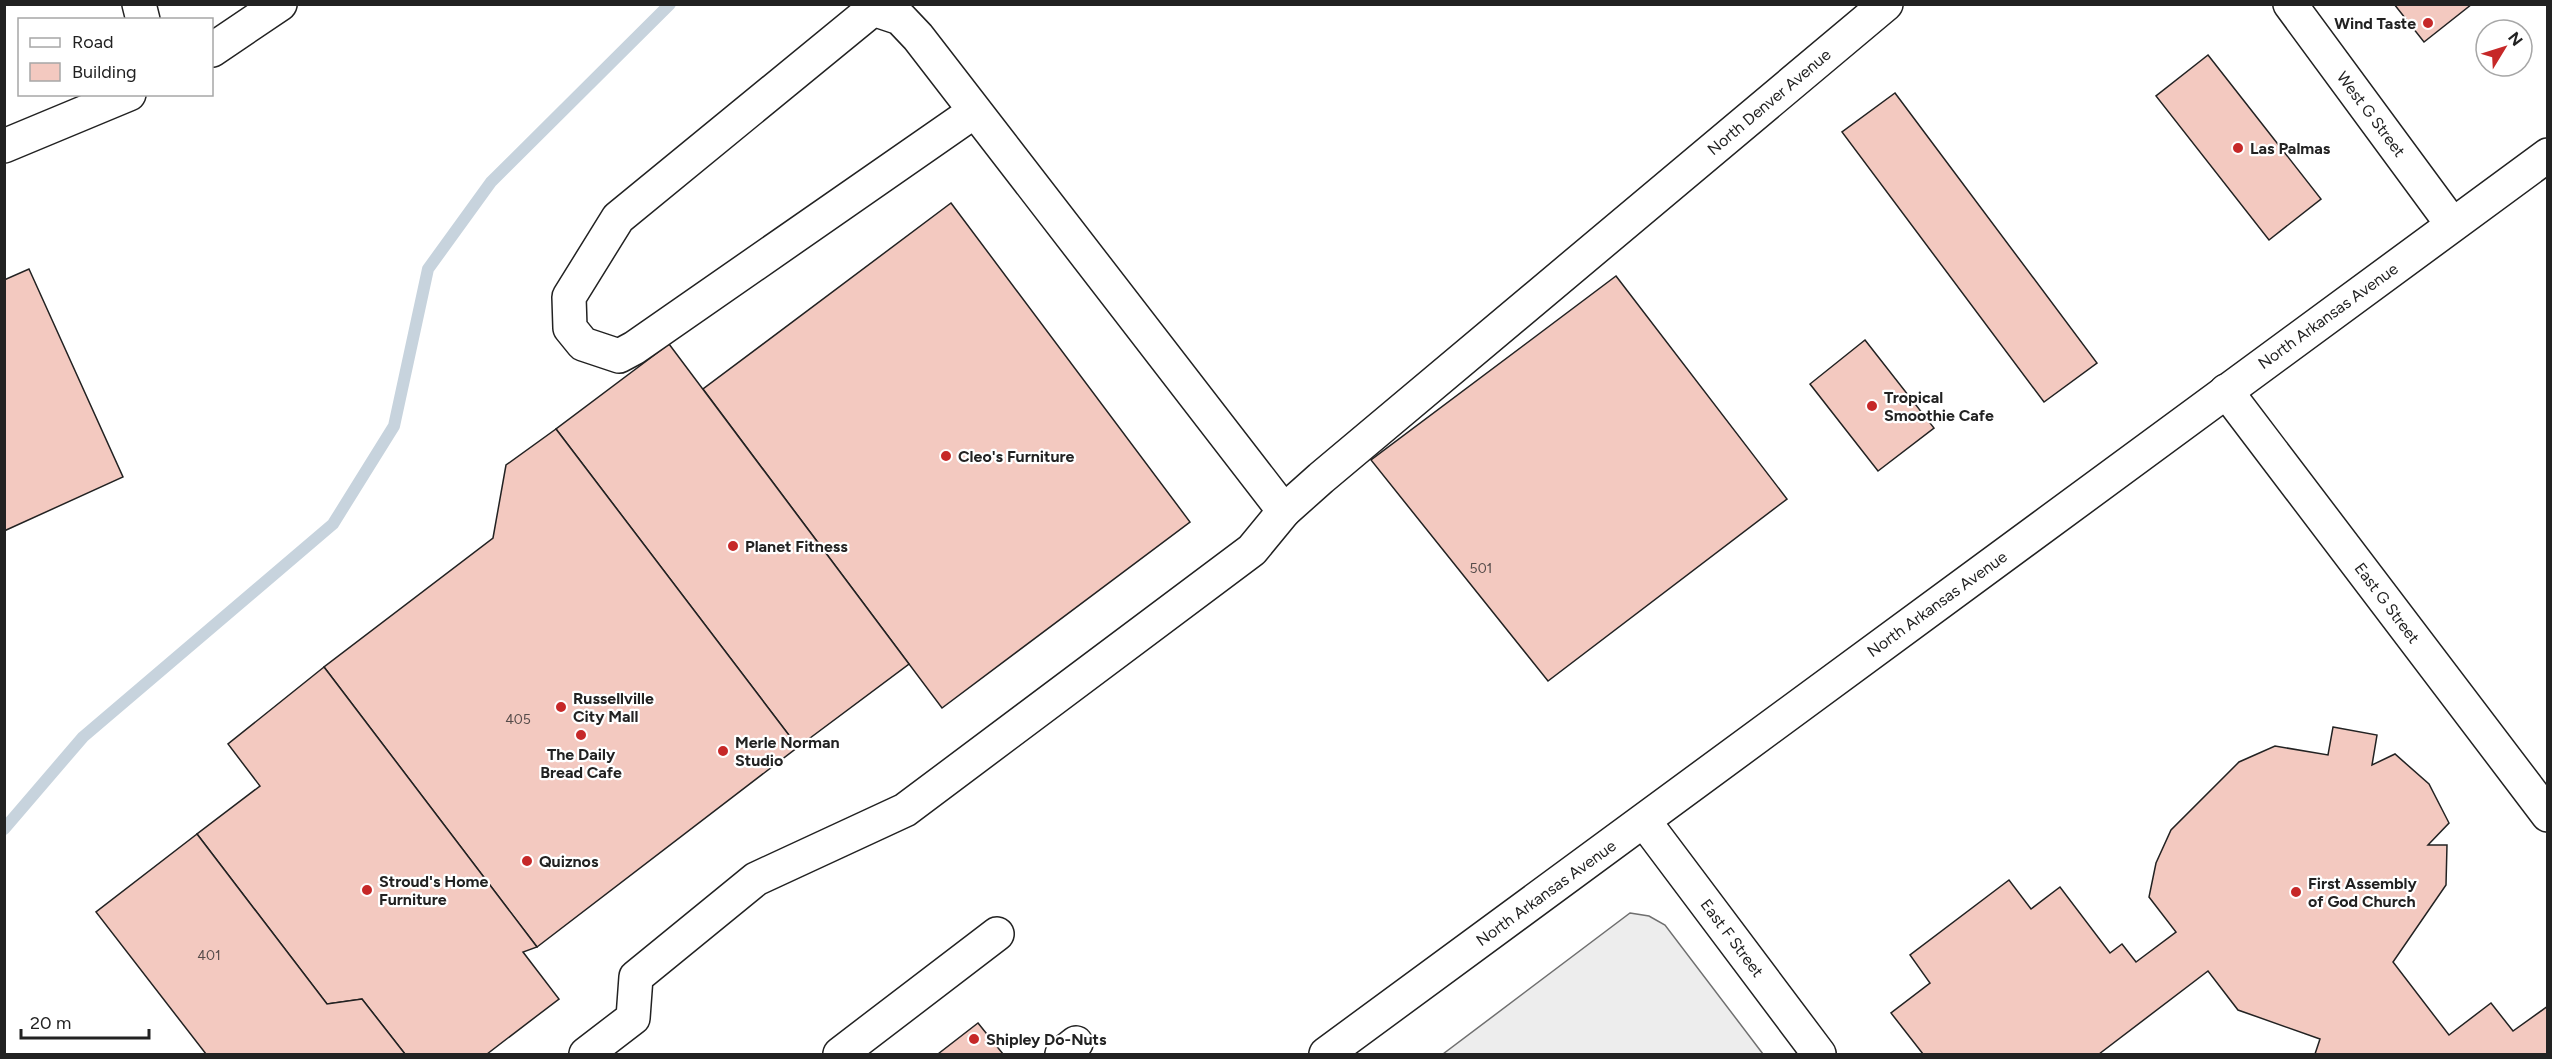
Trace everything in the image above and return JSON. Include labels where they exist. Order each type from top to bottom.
[{"type":"main road","points":[[213,49],[280,4]]},
{"type":"main road","name":"North Denver Avenue","points":[[586,1054],[633,1018],[636,977],[756,879],[905,810],[1252,550],[1284,511],[1368,438],[1886,4]]},
{"type":"main road","name":"West G Street","points":[[2290,4],[2452,225]]},
{"type":"main road","points":[[975,111],[634,348],[619,356],[583,344],[570,328],[568,297],[618,218],[873,9],[900,18],[918,36],[1284,511]]},
{"type":"main road","points":[[4,146],[124,96]]},
{"type":"main road","name":"North Arkansas Avenue","points":[[1326,1054],[2547,155]]},
{"type":"main road","name":"East G Street","points":[[2226,391],[2547,814]]},
{"type":"main road","name":"East F Street","points":[[1644,821],[1819,1054]]},
{"type":"main road","points":[[840,1054],[997,934]]},
{"type":"shaded area","points":[[1630,913],[1649,916],[1665,925],[1763,1054],[1443,1054]]},
{"type":"building","name":"Wind Taste","points":[[2394,4],[2472,4],[2424,42]]},
{"type":"building","name":"Las Palmas","points":[[2208,55],[2321,199],[2269,240],[2156,96]]},
{"type":"building","points":[[1895,93],[2097,363],[2044,402],[1842,132]]},
{"type":"building","name":"Cleo's Furniture","points":[[951,203],[1190,522],[942,708],[703,389]]},
{"type":"building","points":[[29,269],[123,477],[4,531],[4,280]]},
{"type":"building","points":[[1616,276],[1787,499],[1548,681],[1371,460]]},
{"type":"building","name":"Tropical Smoothie Cafe","points":[[1865,340],[1934,428],[1878,471],[1810,384]]},
{"type":"building","name":"Planet Fitness","points":[[669,344],[909,664],[798,747],[556,429]]},
{"type":"building","name":"Russellville City Mall","points":[[556,429],[798,747],[537,947],[324,667],[493,538],[506,465]]},
{"type":"building","name":"Stroud's Home Furniture","points":[[324,667],[537,947],[523,952],[559,999],[487,1054],[405,1054],[362,999],[327,1004],[197,834],[260,786],[228,744]]},
{"type":"building","name":"First Assembly of God Church","points":[[2333,727],[2377,735],[2372,765],[2395,754],[2429,784],[2449,823],[2428,845],[2447,845],[2446,885],[2393,962],[2449,1035],[2491,1003],[2513,1031],[2548,1006],[2548,1054],[2315,1054],[2320,1039],[2238,1010],[2208,971],[2099,1054],[1923,1054],[1891,1013],[1930,983],[1910,955],[2009,880],[2031,909],[2060,887],[2110,953],[2122,944],[2136,962],[2176,932],[2149,897],[2156,863],[2171,830],[2239,762],[2275,746],[2328,755]]},
{"type":"building","points":[[197,834],[327,1004],[362,999],[405,1054],[206,1054],[96,912]]},
{"type":"building","name":"Shipley Do-Nuts","points":[[978,1023],[1003,1054],[938,1054]]},
{"type":"waterway","points":[[4,829],[83,737],[333,524],[394,426],[428,269],[491,182],[670,4]]},
{"type":"place","name":"Wind Taste","points":[[2428,23]]},
{"type":"place","name":"Las Palmas","points":[[2238,148]]},
{"type":"place","name":"Tropical Smoothie Cafe","points":[[1872,406]]},
{"type":"place","name":"Cleo's Furniture","points":[[946,456]]},
{"type":"place","name":"Planet Fitness","points":[[733,546]]},
{"type":"place","name":"Russellville City Mall","points":[[561,707]]},
{"type":"place","name":"The Daily Bread Cafe","points":[[581,735]]},
{"type":"place","name":"Merle Norman Studio","points":[[723,751]]},
{"type":"place","name":"Quiznos","points":[[527,861]]},
{"type":"place","name":"Stroud's Home Furniture","points":[[367,890]]},
{"type":"place","name":"First Assembly of God Church","points":[[2296,892]]},
{"type":"place","name":"Shipley Do-Nuts","points":[[974,1039]]}]
